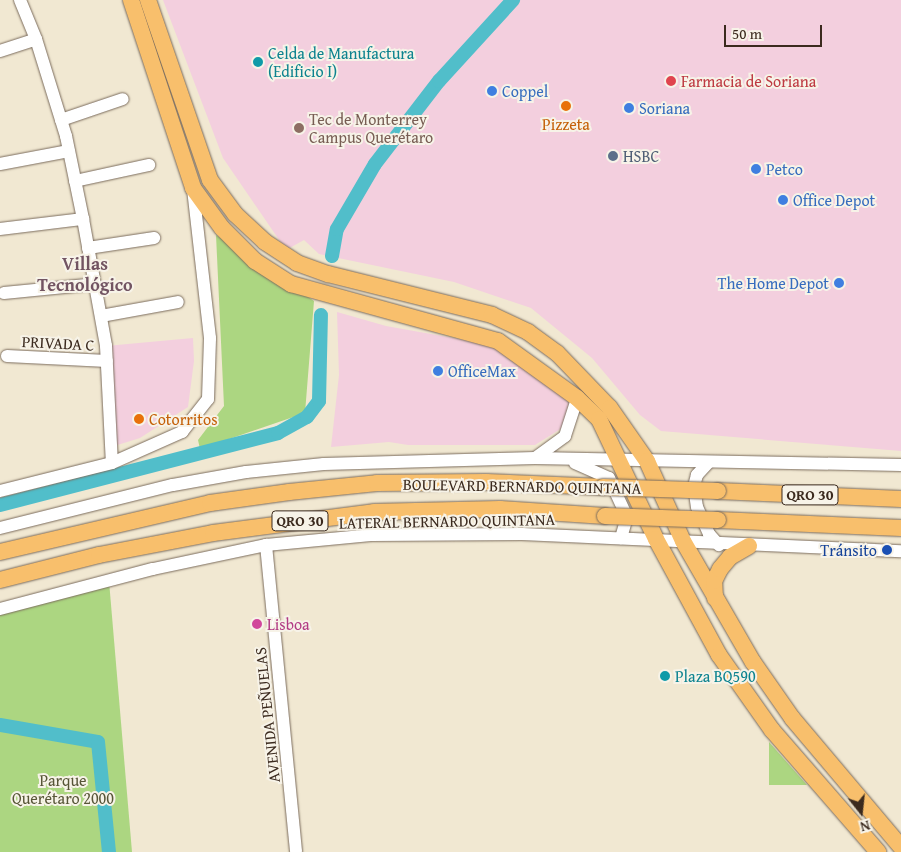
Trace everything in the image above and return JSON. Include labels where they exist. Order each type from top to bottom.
[{"type":"main road","points":[[131,0],[193,188],[222,228],[248,254],[291,284],[498,341],[577,398],[606,416],[620,461],[656,540],[702,627],[744,692],[772,730],[878,852]]},
{"type":"main road","points":[[148,0],[210,180],[235,214],[265,242],[297,263],[328,274],[492,315],[528,332],[556,353],[606,416],[647,461],[683,541],[715,598],[792,718],[901,847]]},
{"type":"main road","name":"BOULEVARD BERNARDO QUINTANA","points":[[0,552],[210,503],[289,492],[397,483],[486,482],[901,499]]},
{"type":"main road","name":"BOULEVARD BERNARDO QUINTANA","points":[[0,580],[98,555],[213,532],[374,512],[500,509],[605,516],[901,528]]},
{"type":"main road","points":[[715,598],[714,581],[720,569],[730,557],[749,546]]},
{"type":"street","points":[[20,0],[36,39],[61,120],[83,219],[101,316],[107,362],[112,463]]},
{"type":"street","points":[[0,51],[36,39]]},
{"type":"street","points":[[61,120],[123,99]]},
{"type":"street","points":[[0,164],[69,151]]},
{"type":"street","points":[[75,181],[149,165]]},
{"type":"street","points":[[0,491],[112,463],[182,432],[208,399],[210,338],[193,188]]},
{"type":"street","points":[[0,229],[83,219]]},
{"type":"street","points":[[88,248],[154,238]]},
{"type":"street","points":[[4,293],[94,284]]},
{"type":"street","points":[[101,316],[178,302]]},
{"type":"street","name":"PRIVADA C","points":[[7,356],[107,362]]},
{"type":"street","points":[[536,458],[564,436],[577,398]]},
{"type":"street","points":[[0,528],[173,485],[246,472],[387,460],[536,458],[901,465]]},
{"type":"street","points":[[568,460],[608,478],[627,517],[621,538]]},
{"type":"street","points":[[709,462],[697,475],[694,486],[697,507],[709,534],[720,544]]},
{"type":"street","name":"LATERAL BERNARDO QUINTANA","points":[[0,609],[153,569],[266,545],[371,535],[522,534],[683,541],[749,546],[901,551]]},
{"type":"street","name":"AVENIDA PEÑUELAS","points":[[266,545],[296,852]]},
{"type":"shaded area","points":[[163,0],[901,0],[901,451],[661,431],[640,415],[592,358],[531,308],[454,282],[319,254],[304,240],[286,250],[223,158]]},
{"type":"shaded area","points":[[337,312],[386,326],[498,346],[548,380],[569,403],[562,428],[535,445],[408,445],[389,442],[331,447],[339,375]]},
{"type":"shaded area","points":[[193,338],[194,361],[188,407],[140,438],[111,447],[106,346]]},
{"type":"green space","points":[[216,235],[314,301],[305,413],[200,449],[198,440],[224,406]]},
{"type":"green space","name":"Parque Querétaro 2000","points":[[109,581],[132,852],[0,852],[0,609]]},
{"type":"green space","points":[[769,742],[807,785],[769,785]]},
{"type":"waterway","points":[[332,256],[337,229],[375,164],[439,81],[513,0]]},
{"type":"waterway","points":[[0,505],[278,433],[307,417],[319,401],[321,315]]},
{"type":"waterway","points":[[0,725],[98,742],[109,852]]},
{"type":"place","name":"Celda de Manufactura (Edificio I)","points":[[258,62]]},
{"type":"place","name":"Farmacia de Soriana","points":[[671,81]]},
{"type":"place","name":"Coppel","points":[[492,91]]},
{"type":"place","name":"Pizzeta","points":[[566,106]]},
{"type":"place","name":"Soriana","points":[[629,108]]},
{"type":"place","name":"Tec de Monterrey Campus Querétaro","points":[[299,128]]},
{"type":"place","name":"HSBC","points":[[613,156]]},
{"type":"place","name":"Petco","points":[[756,169]]},
{"type":"place","name":"Office Depot","points":[[783,200]]},
{"type":"place","name":"The Home Depot","points":[[839,283]]},
{"type":"place","name":"OfficeMax","points":[[438,371]]},
{"type":"place","name":"Cotorritos","points":[[139,419]]},
{"type":"place","name":"Tránsito","points":[[887,550]]},
{"type":"place","name":"Lisboa","points":[[257,624]]},
{"type":"place","name":"Plaza BQ590","points":[[665,676]]},
{"type":"district","name":"Villas Tecnológico","points":[[85,275]]}]
